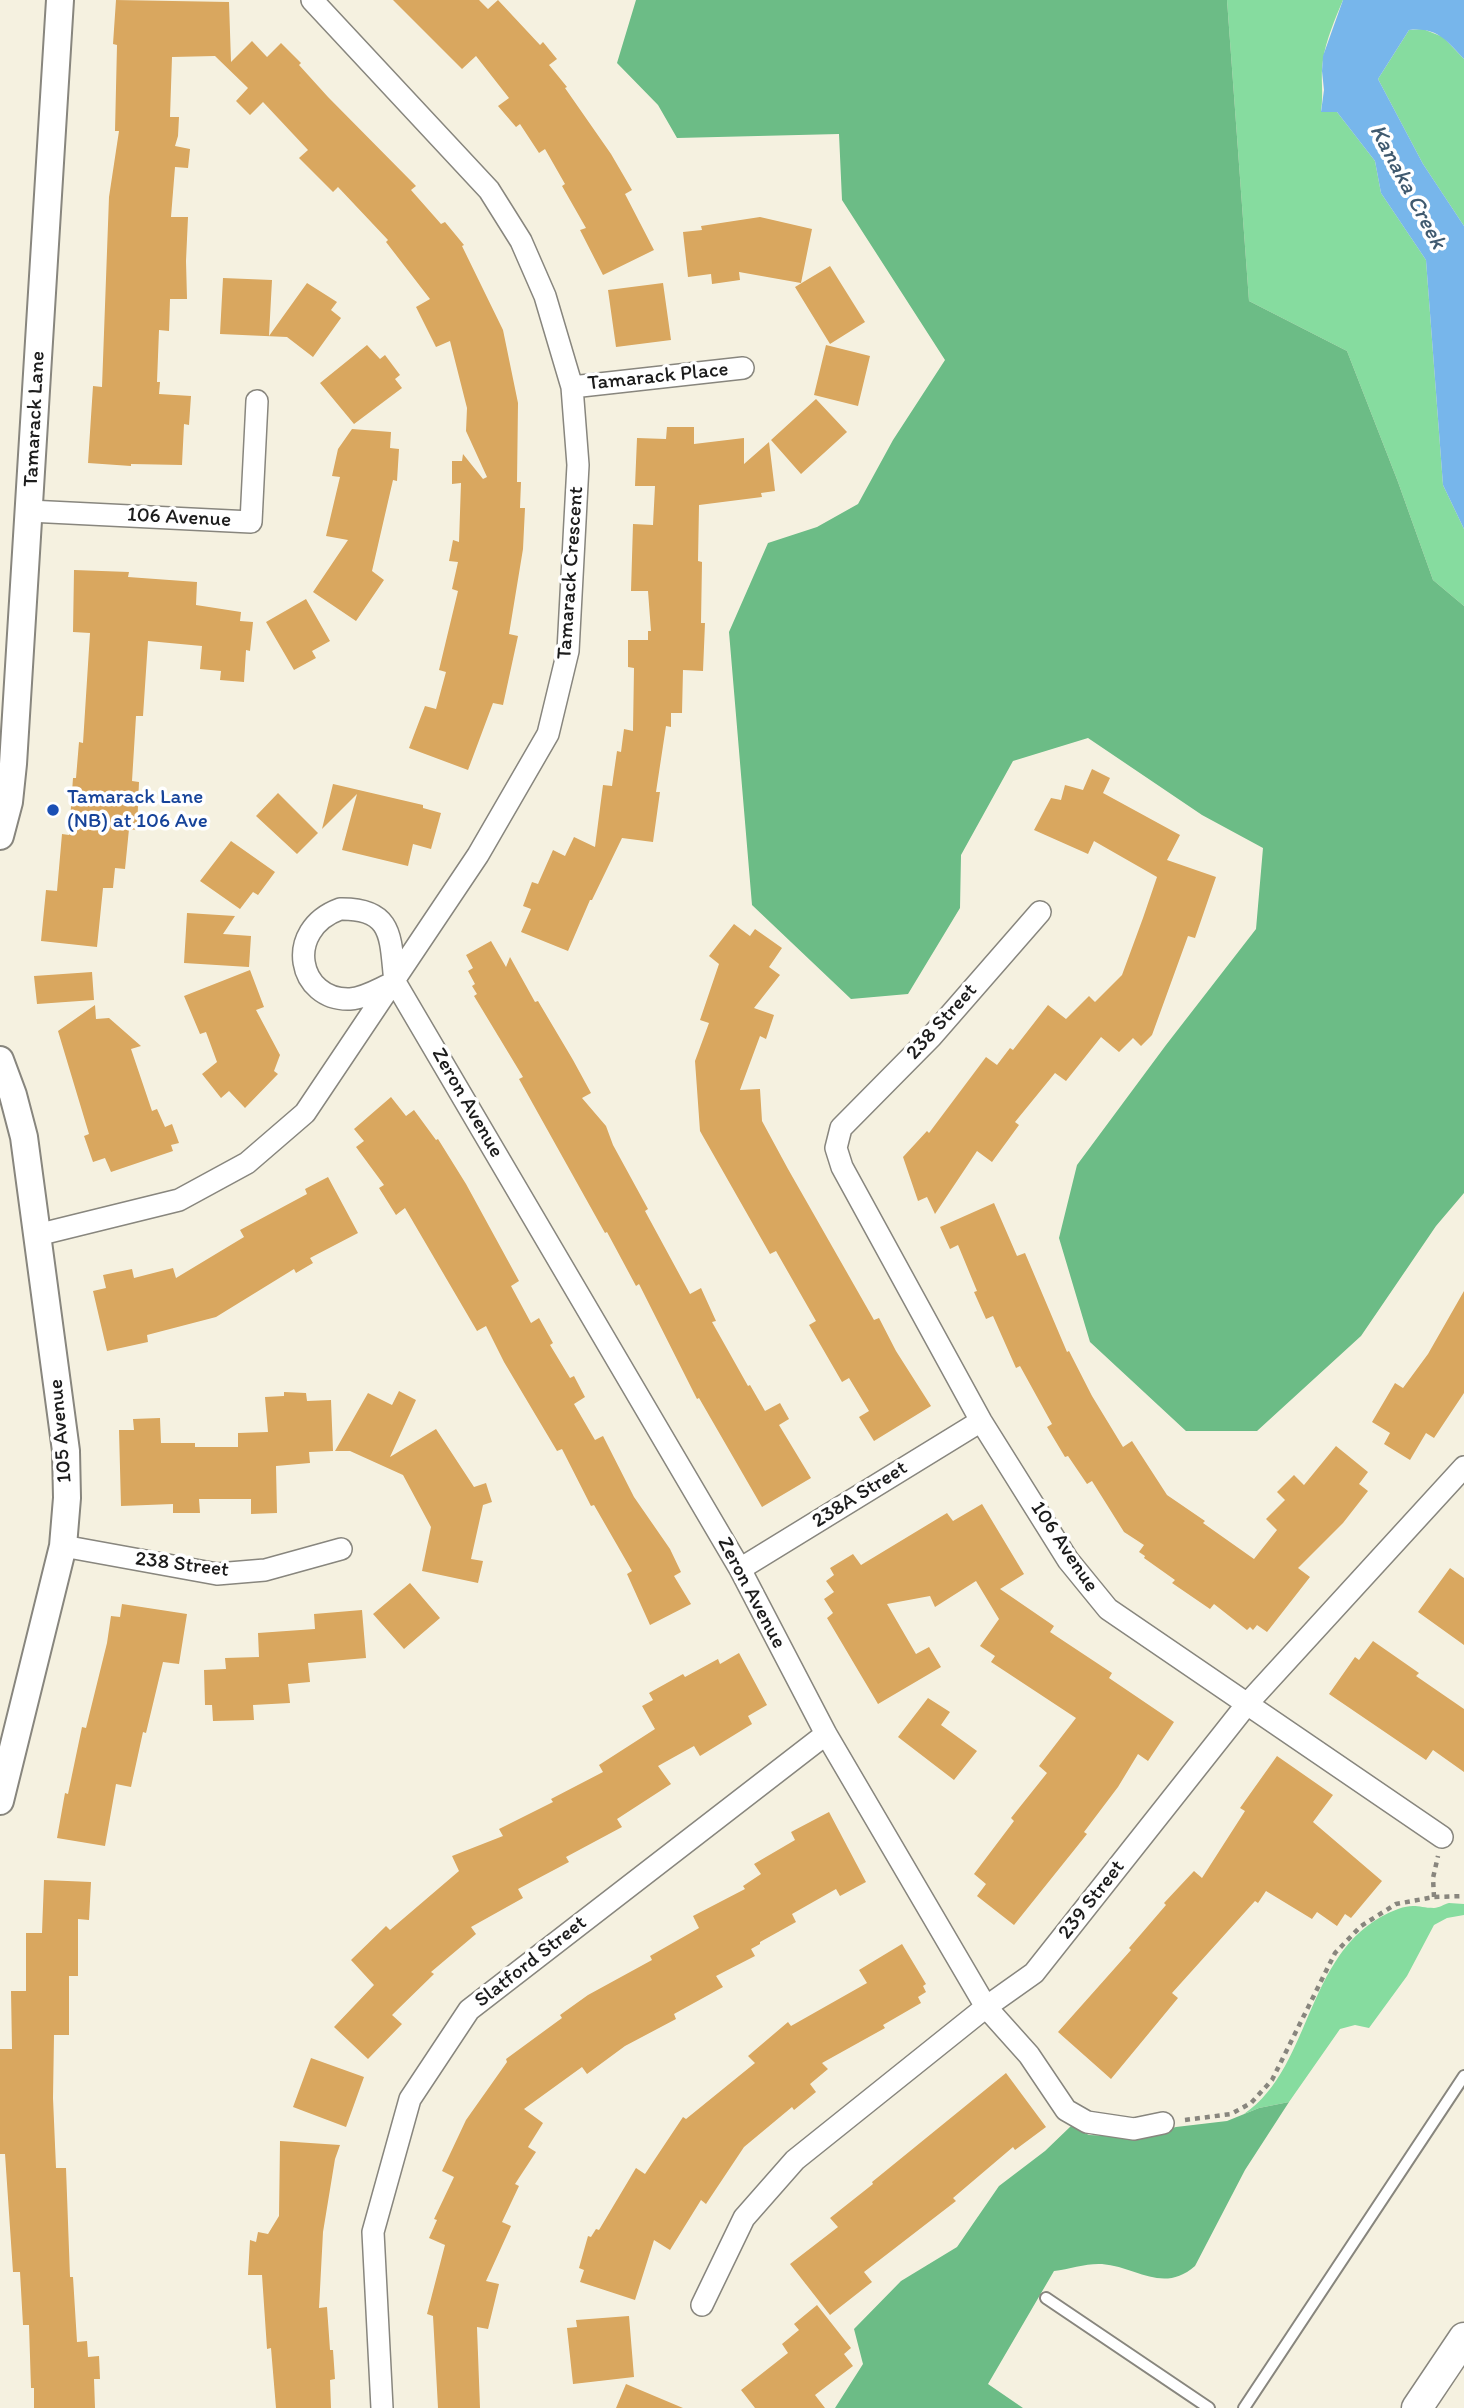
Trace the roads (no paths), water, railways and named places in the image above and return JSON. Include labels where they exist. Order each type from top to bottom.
[{"type":"main road","points":[[1417,2408],[1464,2338]]},
{"type":"street","name":"Tamarack Lane","points":[[0,836],[9,802],[13,764],[60,0]]},
{"type":"street","name":"Tamarack Crescent","points":[[37,1235],[179,1200],[247,1163],[305,1113],[478,855],[548,734],[568,652],[578,465],[572,387],[545,296],[521,241],[489,190],[312,0]]},
{"type":"street","name":"Tamarack Place","points":[[572,387],[744,368]]},
{"type":"street","name":"106 Avenue","points":[[29,511],[251,522],[257,401]]},
{"type":"street","points":[[340,909],[369,913],[381,922],[390,934],[394,949],[395,982],[364,997],[349,999],[334,997],[321,990],[310,979],[304,966],[302,951],[306,936],[314,923],[326,914],[340,909]]},
{"type":"street","name":"238 Street","points":[[841,1128],[931,1037],[1040,912]]},
{"type":"street","name":"Zeron Avenue","points":[[395,982],[740,1569],[826,1734],[986,2007],[1029,2055],[1066,2110],[1087,2122],[1134,2129],[1163,2123]]},
{"type":"street","name":"105 Avenue","points":[[0,1060],[21,1122],[66,1451],[67,1498],[63,1546],[0,1801]]},
{"type":"street","name":"106 Avenue","points":[[841,1128],[836,1148],[842,1167],[981,1420],[1069,1560],[1108,1609],[1442,1837]]},
{"type":"street","name":"238A Street","points":[[740,1569],[981,1420]]},
{"type":"street","name":"239 Street","points":[[702,2305],[744,2218],[795,2160],[986,2007],[1034,1973],[1247,1704],[1464,1467]]},
{"type":"street","name":"238 Street","points":[[63,1546],[217,1574],[265,1570],[341,1549]]},
{"type":"street","name":"Slatford Street","points":[[382,2408],[373,2232],[410,2099],[469,2010],[826,1734]]},
{"type":"lane","points":[[1244,2408],[1464,2076]]},
{"type":"lane","points":[[1046,2298],[1209,2408]]},
{"type":"water","name":"Kanaka Creek","points":[[1343,0],[1464,0],[1464,59],[1440,36],[1427,31],[1409,30],[1378,79],[1423,164],[1464,226],[1464,529],[1443,485],[1426,260],[1381,193],[1375,161],[1337,112],[1321,112],[1324,90],[1323,56]]},
{"type":"place","name":"Tamarack Lane (NB) at 106 Ave","points":[[53,810]]}]
